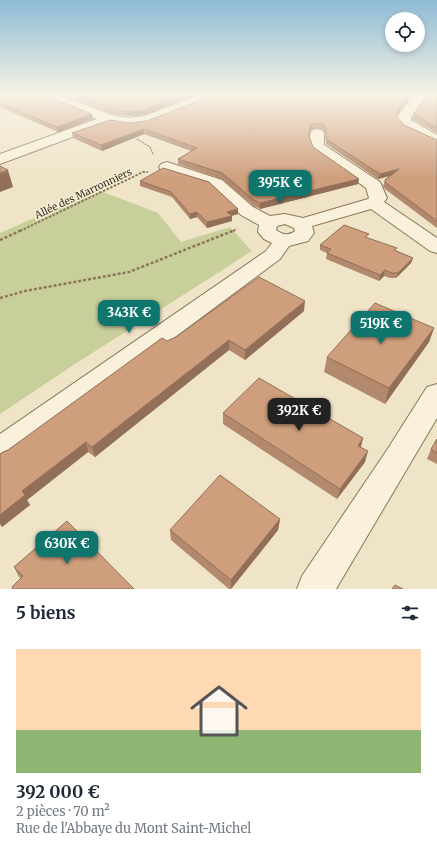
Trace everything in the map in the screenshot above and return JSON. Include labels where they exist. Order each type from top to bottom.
[{"type":"street","points":[[2,157],[99,122]]},
{"type":"street","points":[[405,122],[409,126],[437,140]]},
{"type":"street","points":[[160,162],[216,183],[247,211],[279,227],[374,204],[378,198],[374,186],[318,148],[316,133]]},
{"type":"street","points":[[374,204],[437,247]]},
{"type":"street","points":[[0,450],[273,255],[279,227]]},
{"type":"street","points":[[314,589],[394,465],[437,394]]},
{"type":"path","points":[[113,122],[129,136],[150,147],[160,162]]},
{"type":"path","name":"Allée des Marronniers","points":[[0,240],[143,172],[156,172],[160,162]]},
{"type":"path","points":[[143,172],[147,169]]},
{"type":"path","points":[[0,298],[25,290],[129,272],[279,227]]},
{"type":"green space","points":[[98,190],[158,213],[181,242],[230,227],[252,251],[0,414],[0,233]]},
{"type":"building","points":[[46,122],[69,122],[57,127]]},
{"type":"building","points":[[103,122],[402,122],[404,125],[437,140],[437,221],[386,183],[385,180],[399,169],[380,174],[326,139],[326,128],[323,124],[312,124],[310,127],[309,136],[313,147],[359,179],[260,203],[254,200],[222,173],[178,159],[197,148],[144,129],[101,145],[72,133]]},
{"type":"building","points":[[428,122],[437,122],[437,128]]},
{"type":"building","points":[[0,166],[8,170],[0,173]]},
{"type":"building","points":[[163,168],[209,182],[238,209],[227,212],[232,216],[207,222],[197,212],[190,214],[171,192],[140,181]]},
{"type":"building","points":[[344,225],[369,234],[365,237],[397,248],[394,250],[413,258],[398,273],[392,273],[385,270],[380,275],[327,253],[331,249],[320,245]]},
{"type":"building","points":[[259,277],[305,301],[245,350],[229,340],[92,447],[86,442],[22,491],[25,495],[0,515],[0,454],[8,450],[162,338],[167,341],[176,337]]},
{"type":"building","points":[[375,303],[434,328],[389,388],[327,357]]},
{"type":"building","points":[[259,378],[363,438],[358,446],[368,451],[340,489],[223,413]]},
{"type":"building","points":[[437,439],[437,453],[431,449]]},
{"type":"building","points":[[220,475],[280,519],[231,580],[170,530]]},
{"type":"building","points":[[67,521],[134,589],[13,589],[12,587],[23,576],[14,567]]},
{"type":"building","points":[[395,585],[403,589],[392,589]]}]
